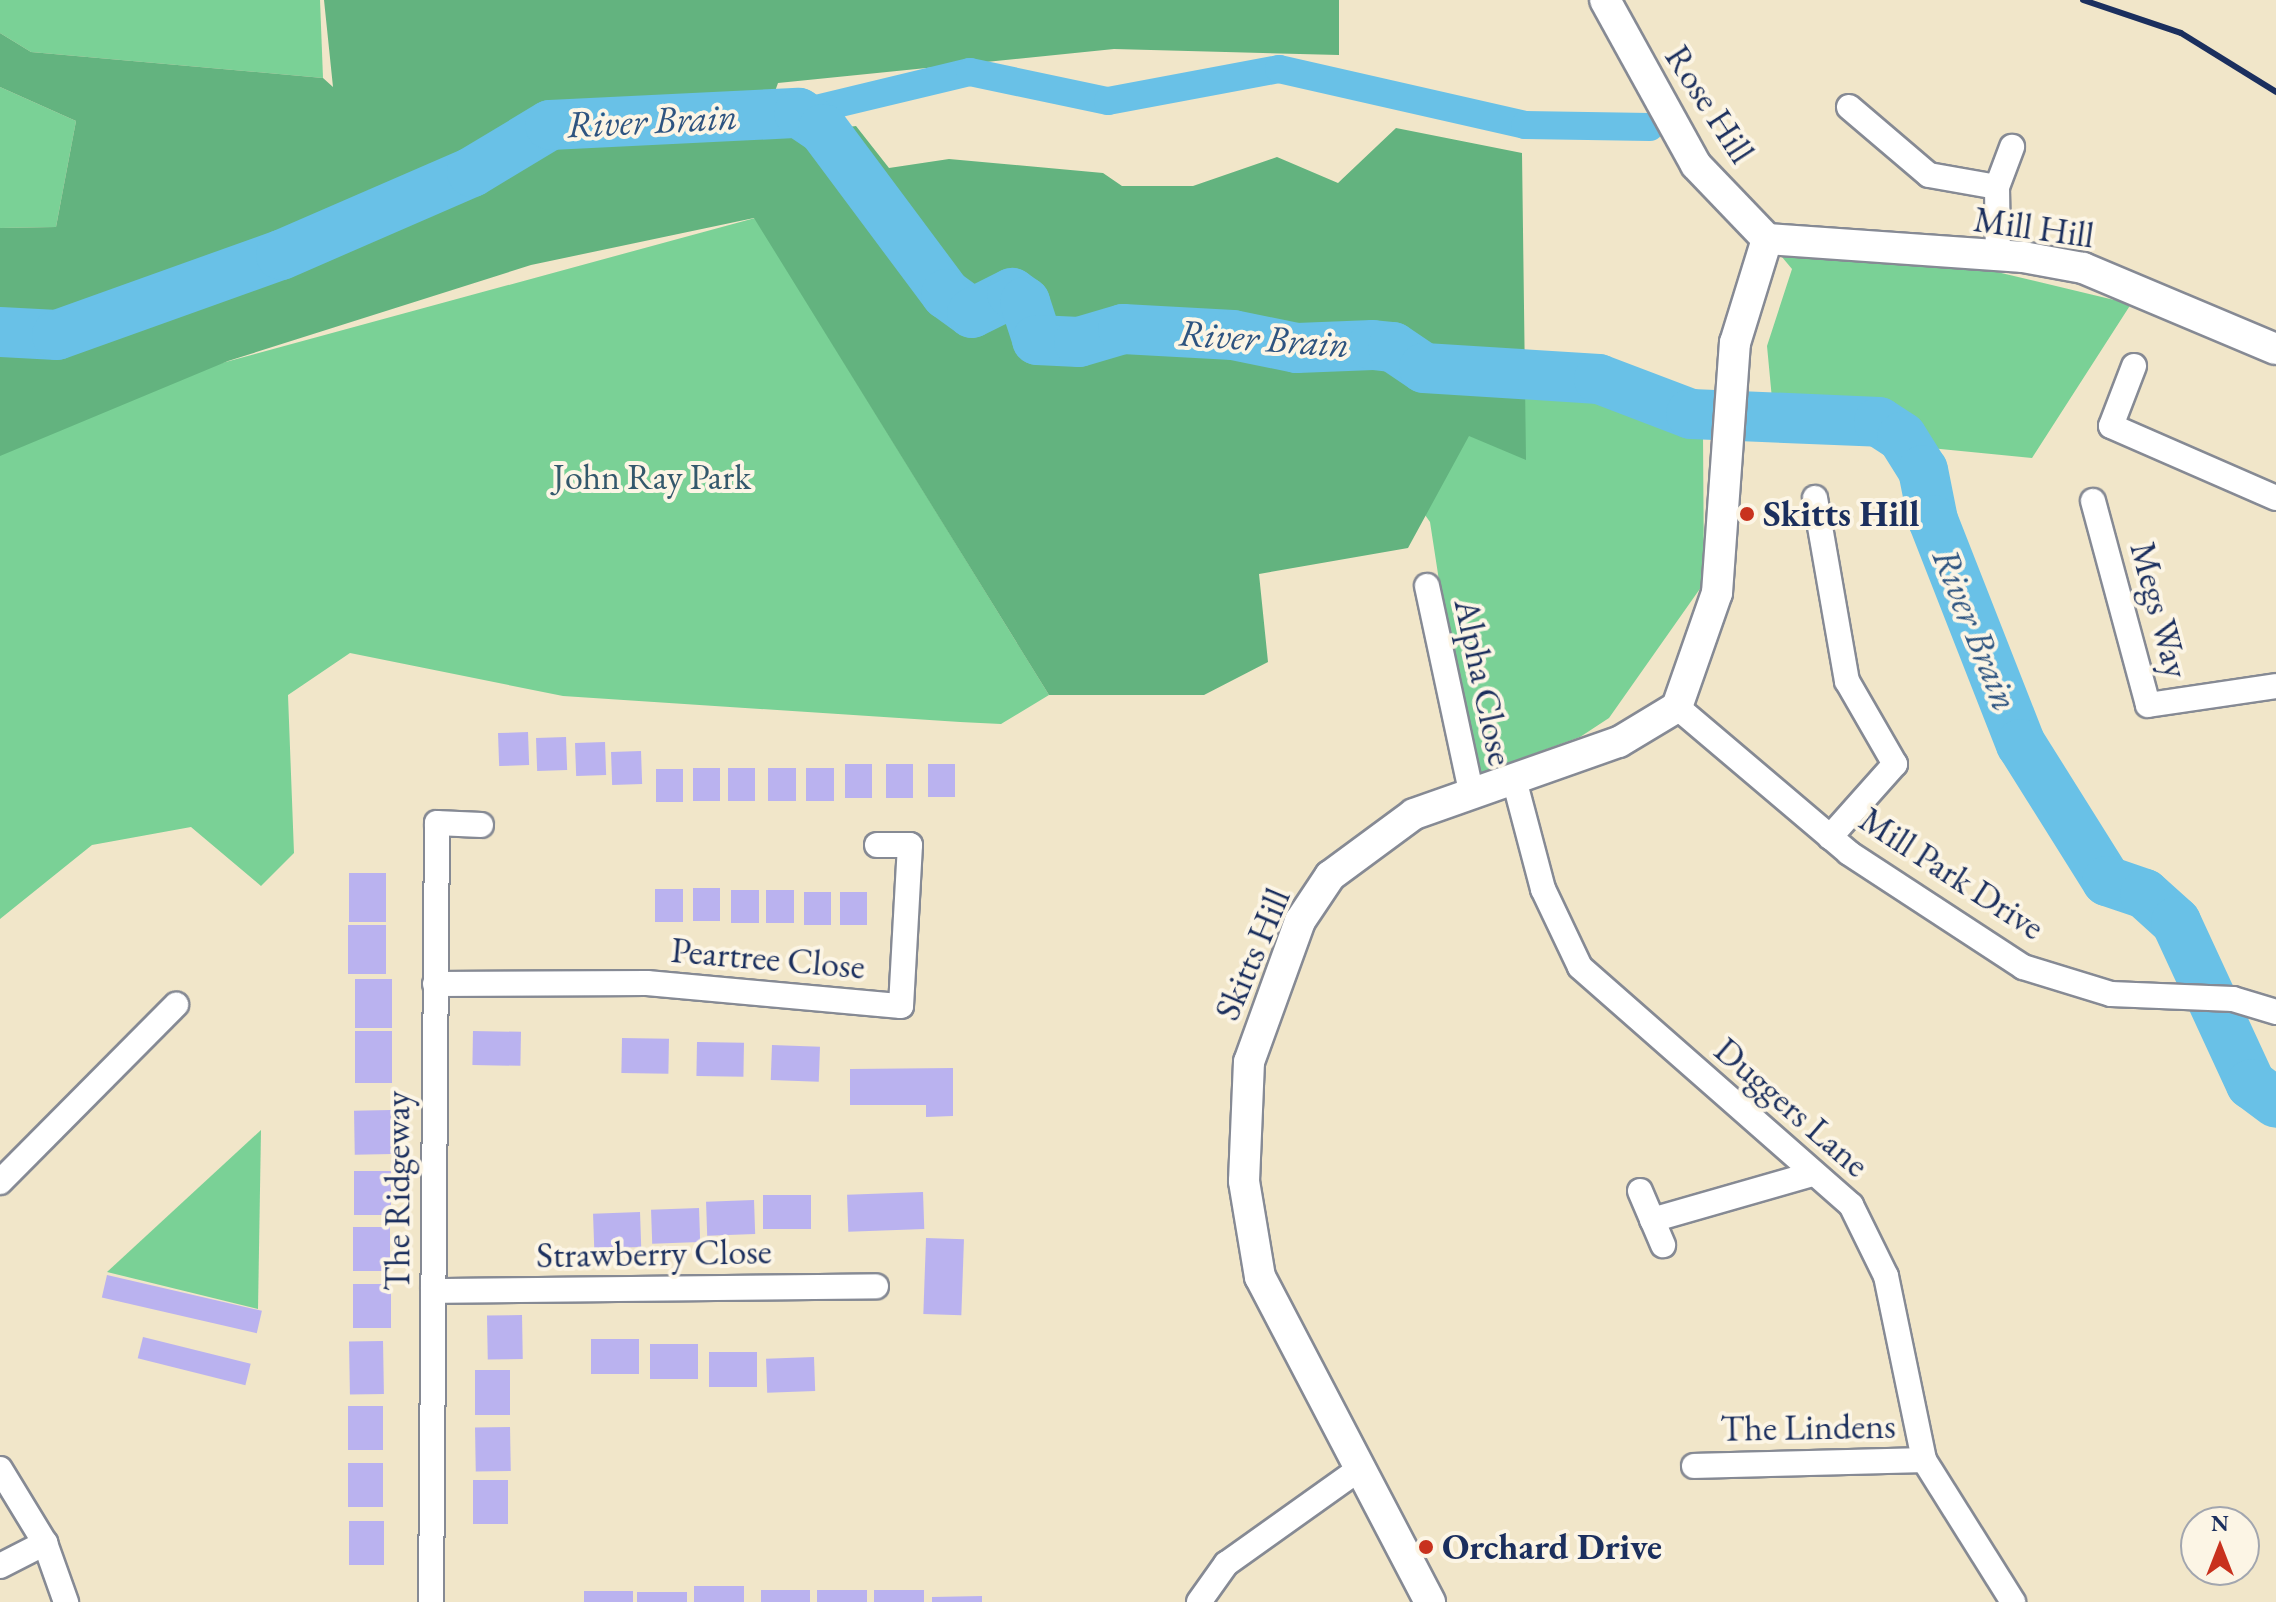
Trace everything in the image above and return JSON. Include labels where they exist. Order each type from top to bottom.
[{"type":"street","name":"Rose Hill","points":[[1605,0],[1696,165],[1767,239]]},
{"type":"street","points":[[1849,107],[1929,175],[1997,187]]},
{"type":"street","points":[[1998,256],[1997,187],[2012,147]]},
{"type":"street","name":"Mill Hill","points":[[1767,239],[1998,256],[2112,278],[2276,349]]},
{"type":"street","points":[[1677,707],[1717,593],[1735,343],[1767,239]]},
{"type":"street","points":[[2134,366],[2111,426],[2276,498]]},
{"type":"street","points":[[1815,498],[1847,681],[1895,764],[1830,837]]},
{"type":"street","name":"Megs Way","points":[[2093,501],[2148,705],[2276,686]]},
{"type":"street","name":"Alpha Close","points":[[1427,586],[1471,792]]},
{"type":"street","name":"Skitts Hill","points":[[1430,1602],[1358,1470],[1260,1277],[1244,1181],[1249,1062],[1300,921],[1330,876],[1414,814],[1471,792],[1515,783],[1619,742],[1677,707]]},
{"type":"street","name":"Mill Park Drive","points":[[1677,707],[1830,837],[2023,967],[2111,994],[2167,999],[2233,999],[2276,1012]]},
{"type":"street","name":"Duggers Lane","points":[[1515,783],[1543,889],[1580,967],[1812,1174],[1851,1205],[1886,1276],[1924,1460],[2003,1599]]},
{"type":"street","name":"The Ridgeway","points":[[431,1602],[437,823],[481,825]]},
{"type":"street","name":"Peartree Close","points":[[435,984],[647,983],[901,1006],[910,845],[877,845]]},
{"type":"street","points":[[0,1182],[176,1005]]},
{"type":"street","points":[[1652,1220],[1812,1174]]},
{"type":"street","points":[[1640,1191],[1663,1245]]},
{"type":"street","name":"Strawberry Close","points":[[433,1291],[876,1286]]},
{"type":"street","name":"The Lindens","points":[[1694,1466],[1924,1460]]},
{"type":"street","points":[[0,1469],[45,1543],[66,1602]]},
{"type":"street","points":[[1199,1602],[1226,1564],[1358,1470]]},
{"type":"street","points":[[0,1566],[45,1543]]},
{"type":"green space","points":[[0,0],[320,0],[323,78],[31,52],[0,33]]},
{"type":"green space","points":[[324,0],[1339,0],[1339,55],[1114,49],[778,83],[758,139],[856,126],[889,168],[949,159],[1103,173],[1122,186],[1193,186],[1277,157],[1338,183],[1396,128],[1522,153],[1526,460],[1469,436],[1408,548],[1259,574],[1268,662],[1204,695],[1049,695],[754,218],[531,265],[228,361],[0,456],[0,228],[56,227],[76,121],[0,87],[0,33],[31,52],[323,78],[333,87]]},
{"type":"green space","points":[[0,87],[76,121],[56,227],[0,228]]},
{"type":"green space","name":"John Ray Park","points":[[755,218],[1049,695],[1001,724],[960,722],[563,696],[350,653],[288,695],[294,853],[261,886],[191,827],[92,845],[0,919],[0,396],[67,405]]},
{"type":"green space","points":[[1767,239],[1997,272],[2131,304],[2032,458],[1910,446],[1872,404],[1772,399],[1767,346],[1792,269]]},
{"type":"green space","points":[[1417,383],[1552,389],[1703,433],[1704,583],[1609,718],[1580,737],[1478,774],[1456,691],[1430,522],[1394,471]]},
{"type":"green space","points":[[261,1130],[258,1309],[107,1272]]},
{"type":"building","points":[[528,732],[529,765],[499,766],[498,733]]},
{"type":"building","points":[[566,737],[567,770],[537,771],[536,738]]},
{"type":"building","points":[[605,742],[606,775],[576,776],[575,743]]},
{"type":"building","points":[[641,751],[642,784],[612,785],[611,752]]},
{"type":"building","points":[[845,764],[872,764],[872,798],[845,798]]},
{"type":"building","points":[[886,764],[913,764],[913,798],[886,798]]},
{"type":"building","points":[[928,764],[955,764],[955,797],[928,797]]},
{"type":"building","points":[[693,768],[720,768],[720,801],[693,801]]},
{"type":"building","points":[[728,768],[755,768],[755,801],[728,801]]},
{"type":"building","points":[[768,768],[796,768],[796,801],[768,801]]},
{"type":"building","points":[[806,768],[834,768],[834,801],[806,801]]},
{"type":"building","points":[[656,769],[683,769],[683,802],[656,802]]},
{"type":"building","points":[[349,873],[386,873],[386,922],[349,922]]},
{"type":"building","points":[[693,888],[720,888],[720,921],[693,921]]},
{"type":"building","points":[[655,889],[683,889],[683,922],[655,922]]},
{"type":"building","points":[[731,890],[759,890],[759,923],[731,923]]},
{"type":"building","points":[[766,890],[794,890],[794,923],[766,923]]},
{"type":"building","points":[[804,892],[831,892],[831,925],[804,925]]},
{"type":"building","points":[[840,892],[867,892],[867,925],[840,925]]},
{"type":"building","points":[[348,925],[386,925],[386,974],[348,974]]},
{"type":"building","points":[[355,979],[392,979],[392,1028],[355,1028]]},
{"type":"building","points":[[355,1031],[392,1031],[392,1083],[355,1083]]},
{"type":"building","points":[[473,1031],[521,1032],[520,1066],[472,1065]]},
{"type":"building","points":[[622,1038],[669,1039],[668,1074],[621,1073]]},
{"type":"building","points":[[697,1042],[744,1043],[743,1077],[696,1076]]},
{"type":"building","points":[[772,1045],[820,1047],[819,1082],[771,1080]]},
{"type":"building","points":[[953,1068],[953,1116],[926,1117],[926,1105],[850,1105],[850,1069]]},
{"type":"building","points":[[391,1110],[392,1154],[355,1155],[354,1111]]},
{"type":"building","points":[[354,1171],[391,1171],[391,1215],[354,1215]]},
{"type":"building","points":[[923,1192],[924,1229],[848,1232],[847,1195]]},
{"type":"building","points":[[763,1195],[811,1195],[811,1229],[763,1229]]},
{"type":"building","points":[[754,1200],[755,1234],[707,1236],[706,1202]]},
{"type":"building","points":[[699,1208],[700,1242],[652,1244],[651,1210]]},
{"type":"building","points":[[640,1212],[641,1247],[594,1249],[593,1214]]},
{"type":"building","points":[[353,1227],[390,1227],[390,1271],[353,1271]]},
{"type":"building","points":[[926,1238],[964,1239],[961,1315],[923,1314]]},
{"type":"building","points":[[107,1275],[262,1311],[257,1333],[102,1297]]},
{"type":"building","points":[[353,1284],[391,1284],[391,1328],[353,1328]]},
{"type":"building","points":[[522,1315],[523,1359],[488,1360],[487,1316]]},
{"type":"building","points":[[143,1337],[251,1364],[245,1385],[138,1358]]},
{"type":"building","points":[[591,1339],[639,1339],[639,1374],[591,1374]]},
{"type":"building","points":[[383,1341],[384,1394],[350,1395],[349,1342]]},
{"type":"building","points":[[650,1344],[698,1344],[698,1379],[650,1379]]},
{"type":"building","points":[[709,1352],[757,1352],[757,1387],[709,1387]]},
{"type":"building","points":[[814,1357],[815,1391],[767,1393],[766,1359]]},
{"type":"building","points":[[475,1370],[510,1370],[510,1415],[475,1415]]},
{"type":"building","points":[[348,1406],[383,1406],[383,1450],[348,1450]]},
{"type":"building","points":[[510,1427],[511,1471],[476,1472],[475,1428]]},
{"type":"building","points":[[348,1463],[383,1463],[383,1507],[348,1507]]},
{"type":"building","points":[[473,1480],[508,1480],[508,1524],[473,1524]]},
{"type":"building","points":[[349,1521],[384,1521],[384,1565],[349,1565]]},
{"type":"building","points":[[694,1586],[744,1586],[744,1602],[694,1602]]},
{"type":"building","points":[[761,1590],[810,1590],[810,1602],[761,1602]]},
{"type":"building","points":[[817,1590],[867,1590],[867,1602],[817,1602]]},
{"type":"building","points":[[874,1590],[924,1590],[924,1602],[874,1602]]},
{"type":"building","points":[[584,1591],[633,1591],[633,1602],[584,1602]]},
{"type":"building","points":[[637,1592],[687,1592],[687,1602],[637,1602]]},
{"type":"building","points":[[982,1596],[982,1602],[932,1602],[932,1597]]},
{"type":"waterway","points":[[799,113],[970,72],[1108,101],[1279,69],[1525,125],[1650,127]]},
{"type":"waterway","name":"River Brain","points":[[0,332],[57,335],[281,255],[472,172],[550,125],[799,113],[823,129],[946,294],[972,313],[1012,293],[1025,302],[1037,340],[1079,342],[1123,329],[1233,335],[1297,348],[1373,345],[1393,347],[1424,368],[1599,379],[1691,414],[1879,422],[1902,437],[1923,470],[1933,520],[2021,744],[2107,881],[2145,894],[2176,922],[2251,1084],[2276,1103]]},
{"type":"railway","points":[[2083,0],[2181,33],[2276,92]]},
{"type":"place","name":"Skitts Hill","points":[[1747,514]]},
{"type":"place","name":"Orchard Drive","points":[[1426,1547]]}]
